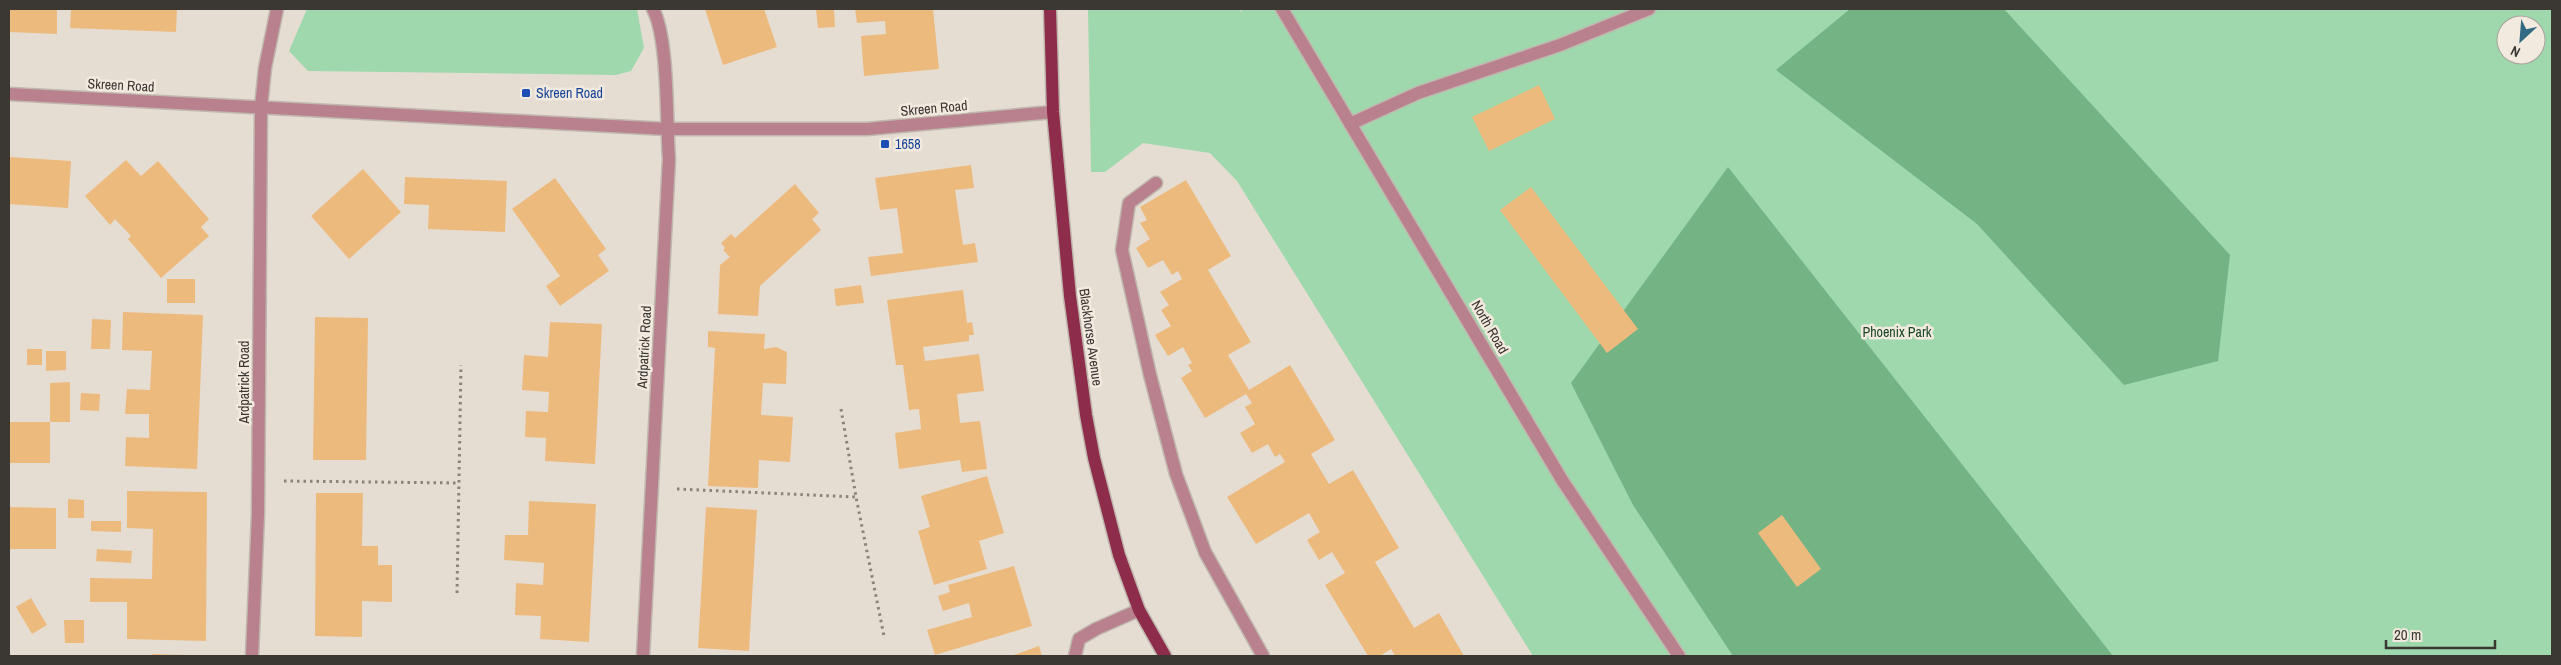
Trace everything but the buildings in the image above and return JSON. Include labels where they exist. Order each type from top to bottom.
[{"type":"main road","name":"Blackhorse Avenue","points":[[1050,9],[1053,112],[1070,296],[1086,415],[1105,504],[1119,555],[1139,610],[1165,656]]},
{"type":"street","points":[[261,107],[265,68],[277,9]]},
{"type":"street","points":[[653,9],[658,19],[666,88],[667,129]]},
{"type":"street","name":"North Road","points":[[1282,9],[1562,480],[1679,656]]},
{"type":"street","points":[[1350,124],[1418,93],[1560,44],[1649,9]]},
{"type":"street","name":"Skreen Road","points":[[9,94],[667,129],[867,129],[1053,112]]},
{"type":"street","name":"Ardpatrick Road","points":[[252,656],[258,481],[261,107]]},
{"type":"street","name":"Ardpatrick Road","points":[[643,656],[669,159],[667,129]]},
{"type":"street","points":[[1156,184],[1129,203],[1122,250],[1150,375],[1176,474],[1205,552],[1263,656]]},
{"type":"street","points":[[1075,656],[1079,639],[1096,629],[1139,610]]},
{"type":"path","points":[[457,593],[461,365]]},
{"type":"path","points":[[842,409],[856,497],[884,636]]},
{"type":"path","points":[[258,481],[459,483]]},
{"type":"path","points":[[652,488],[856,497]]},
{"type":"green space","points":[[307,9],[637,9],[644,48],[631,71],[616,75],[308,71],[289,51]]},
{"type":"green space","name":"Phoenix Park","points":[[1088,9],[1239,9],[1242,13],[1241,9],[2552,9],[2552,656],[1533,656],[1237,181],[1210,153],[1143,143],[1105,172],[1091,172]]},
{"type":"green space","points":[[1850,9],[2004,9],[2230,255],[2218,361],[2124,385],[1977,224],[1776,70]]},
{"type":"green space","points":[[1728,167],[2113,656],[1733,656],[1633,505],[1571,383]]},
{"type":"place","name":"Skreen Road","points":[[526,93]]},
{"type":"place","name":"1658","points":[[885,144]]}]
